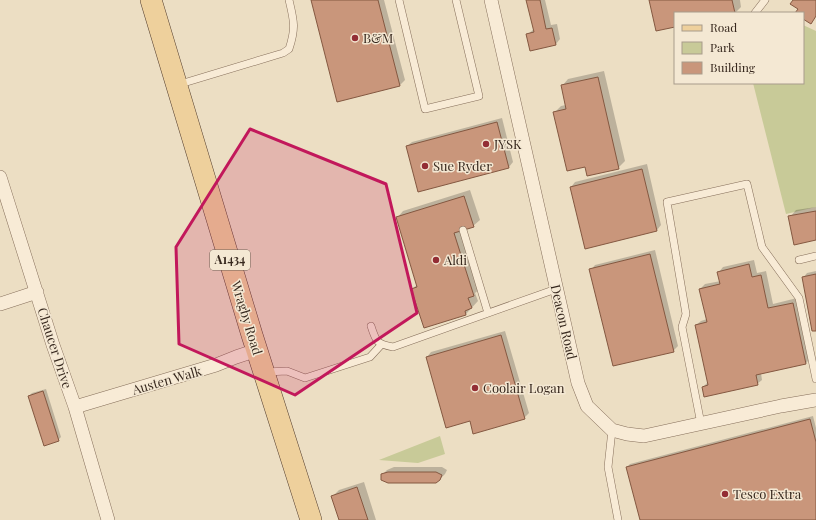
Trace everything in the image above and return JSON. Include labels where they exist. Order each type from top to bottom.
[{"type":"main road","name":"Wragby Road","points":[[151,0],[257,350],[311,520]]},
{"type":"street","name":"Deacon Road","points":[[491,0],[578,383],[587,406],[612,430]]},
{"type":"street","name":"Chaucer Drive","points":[[0,177],[53,345],[75,407],[108,520]]},
{"type":"street","points":[[0,304],[37,292]]},
{"type":"street","name":"Austen Walk","points":[[75,407],[216,365],[257,350]]},
{"type":"street","points":[[612,430],[644,436],[816,400]]},
{"type":"lane","points":[[177,85],[283,53],[289,49],[294,35],[294,23],[289,0]]},
{"type":"lane","points":[[399,0],[426,109],[479,96],[456,0]]},
{"type":"lane","points":[[755,12],[765,0]]},
{"type":"lane","points":[[701,424],[682,328],[686,314],[667,202],[747,184],[762,247],[799,298],[816,379]]},
{"type":"lane","points":[[464,230],[488,313]]},
{"type":"lane","points":[[799,260],[816,256]]},
{"type":"lane","points":[[371,326],[375,339],[380,345],[393,347],[556,289]]},
{"type":"lane","points":[[264,372],[287,371],[305,378],[370,357],[380,345]]},
{"type":"lane","points":[[612,430],[608,466],[618,520]]},
{"type":"highlighted area","points":[[250,129],[386,184],[417,313],[295,395],[179,344],[176,247]]},
{"type":"green space","points":[[804,25],[816,31],[816,207],[786,214],[753,84],[804,84]]},
{"type":"green space","points":[[440,436],[445,454],[418,463],[379,460]]},
{"type":"building","points":[[311,0],[378,0],[400,86],[337,102]]},
{"type":"building","points":[[526,0],[540,0],[546,29],[552,28],[556,45],[530,51],[526,34],[534,32]]},
{"type":"building","points":[[649,0],[732,0],[735,12],[674,12],[674,27],[656,31]]},
{"type":"building","points":[[793,0],[816,0],[816,16],[811,24],[804,20],[804,12],[796,12],[798,9],[790,4]]},
{"type":"building","points":[[598,77],[619,169],[587,176],[585,167],[567,171],[553,112],[566,109],[561,85]]},
{"type":"building","points":[[497,122],[509,168],[418,192],[406,146]]},
{"type":"building","points":[[642,169],[657,231],[585,249],[570,187]]},
{"type":"building","name":"Aldi","points":[[464,196],[474,227],[454,233],[474,296],[468,298],[472,308],[465,311],[466,315],[424,328],[411,289],[417,287],[396,217]]},
{"type":"building","points":[[816,211],[816,240],[794,245],[788,216]]},
{"type":"building","points":[[650,254],[674,352],[613,366],[589,269]]},
{"type":"building","points":[[749,264],[752,277],[761,275],[768,308],[793,303],[806,364],[756,375],[758,385],[704,397],[702,387],[708,385],[695,325],[707,322],[699,289],[720,284],[717,272]]},
{"type":"building","points":[[816,274],[816,331],[812,331],[802,277]]},
{"type":"building","name":"Coolair Logan","points":[[501,335],[525,419],[473,434],[470,421],[446,428],[426,357]]},
{"type":"building","points":[[43,391],[59,441],[44,446],[28,396]]},
{"type":"building","name":"Tesco Extra","points":[[810,419],[816,442],[816,520],[640,520],[626,467]]},
{"type":"building","points":[[388,472],[436,472],[442,475],[440,480],[436,483],[388,483],[381,480],[381,474]]},
{"type":"building","points":[[357,487],[368,520],[339,520],[331,496]]},
{"type":"place","name":"B&M","points":[[355,38]]},
{"type":"place","name":"JYSK","points":[[486,144]]},
{"type":"place","name":"Sue Ryder","points":[[425,166]]},
{"type":"place","name":"Aldi","points":[[436,260]]},
{"type":"place","name":"Coolair Logan","points":[[475,388]]},
{"type":"place","name":"Tesco Extra","points":[[725,494]]}]
